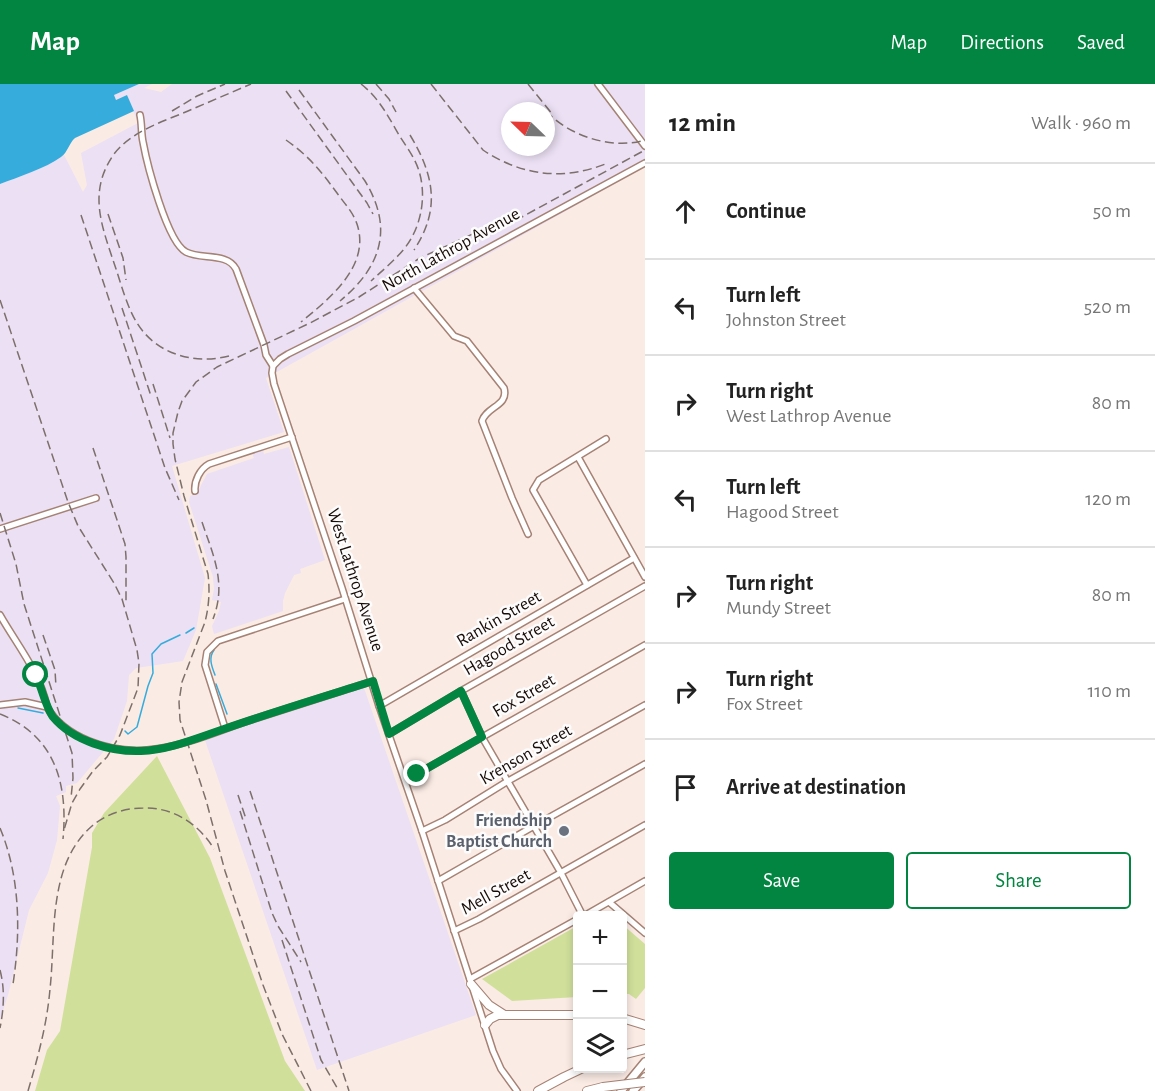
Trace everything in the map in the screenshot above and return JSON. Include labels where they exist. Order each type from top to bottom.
[{"type":"highway","points":[[470,982],[489,1005],[508,1015]]},
{"type":"highway","points":[[485,1025],[493,1017],[508,1015],[573,1015]]},
{"type":"highway","points":[[625,1019],[645,1025]]},
{"type":"highway","points":[[627,1054],[645,1049]]},
{"type":"highway","points":[[538,1091],[573,1073]]},
{"type":"highway","points":[[586,1091],[645,1082]]},
{"type":"main road","points":[[621,1091],[645,1062]]},
{"type":"main road","points":[[633,1091],[645,1077]]},
{"type":"street","points":[[598,84],[645,146]]},
{"type":"street","name":"West Lathrop Avenue","points":[[140,115],[148,168],[172,237],[186,252],[222,259],[234,264],[266,355],[273,366],[274,384],[470,982],[501,1069],[517,1091]]},
{"type":"street","name":"North Lathrop Avenue","points":[[273,366],[288,354],[645,163]]},
{"type":"street","points":[[414,288],[454,336],[467,341],[504,388],[503,401],[488,412],[482,421],[528,534]]},
{"type":"street","points":[[195,491],[195,484],[202,469],[209,464],[292,437]]},
{"type":"street","points":[[587,585],[533,490],[540,480],[606,439]]},
{"type":"street","points":[[578,457],[645,577]]},
{"type":"street","points":[[0,529],[96,498]]},
{"type":"street","name":"Rankin Street","points":[[379,705],[634,558]]},
{"type":"street","name":"Hagood Street","points":[[389,734],[645,586]]},
{"type":"street","points":[[225,728],[205,665],[207,652],[211,646],[218,641],[345,599]]},
{"type":"street","points":[[0,615],[38,678],[47,707],[53,717],[83,738],[113,749],[144,751],[174,746],[373,681]]},
{"type":"street","name":"Fox Street","points":[[417,774],[645,645]]},
{"type":"street","points":[[461,691],[482,737],[581,911]]},
{"type":"street","points":[[0,705],[25,702],[47,707]]},
{"type":"street","name":"Krenson Street","points":[[422,831],[645,705]]},
{"type":"street","points":[[438,881],[645,764]]},
{"type":"street","name":"Mell Street","points":[[454,931],[645,825]]},
{"type":"street","points":[[591,911],[645,881]]},
{"type":"street","points":[[609,902],[645,933]]},
{"type":"street","points":[[470,982],[573,922]]},
{"type":"shaded area","points":[[139,84],[152,84],[144,88],[161,92],[172,84],[645,84],[645,167],[266,378],[284,432],[172,466],[205,578],[196,630],[183,661],[136,668],[129,675],[127,701],[114,739],[77,783],[66,786],[66,792],[56,796],[60,806],[57,840],[48,873],[29,910],[0,1020],[0,184],[64,155],[83,192],[87,185],[81,153],[138,123],[127,95],[116,100],[114,95]]},
{"type":"shaded area","points":[[289,447],[325,560],[300,569],[301,573],[294,575],[285,593],[283,611],[214,634],[212,626],[221,602],[212,600],[213,577],[189,502],[190,496],[197,493],[207,474],[254,458],[252,453],[263,450],[264,454]]},
{"type":"shaded area","points":[[363,685],[476,1015],[317,1070],[205,740]]},
{"type":"green space","points":[[157,756],[210,858],[285,1061],[305,1091],[35,1091],[47,1050],[60,1031],[92,847],[92,833],[104,813]]},
{"type":"green space","points":[[573,928],[573,997],[512,1001],[482,979]]},
{"type":"green space","points":[[627,928],[645,944],[645,988],[636,999],[627,994]]},
{"type":"water","points":[[0,84],[139,84],[114,95],[116,100],[127,95],[134,111],[75,138],[63,155],[55,161],[0,184]]},
{"type":"waterway","points":[[186,633],[194,628]]},
{"type":"waterway","points":[[125,731],[128,734],[137,727],[153,673],[152,654],[161,644],[180,635]]},
{"type":"waterway","points":[[214,650],[211,659],[215,675]]},
{"type":"waterway","points":[[216,684],[227,714]]},
{"type":"waterway","points":[[18,708],[43,713]]},
{"type":"railway","points":[[172,111],[197,96],[225,84]]},
{"type":"railway","points":[[229,356],[190,358],[165,349],[145,334],[133,316],[121,286],[101,221],[99,194],[101,181],[114,154],[138,133],[251,84]]},
{"type":"railway","points":[[361,84],[383,108],[413,157],[419,171],[422,191],[421,212],[410,241],[396,258],[371,281]]},
{"type":"railway","points":[[376,84],[389,99],[396,112]]},
{"type":"railway","points":[[431,84],[483,150],[513,166],[559,174],[592,169],[608,163]]},
{"type":"railway","points":[[528,84],[543,102]]},
{"type":"railway","points":[[299,90],[365,181],[379,215],[381,231],[374,261],[354,288],[340,301]]},
{"type":"railway","points":[[286,91],[373,214]]},
{"type":"railway","points":[[555,119],[592,139],[619,143],[645,140]]},
{"type":"railway","points":[[410,135],[425,164],[431,192],[428,220],[423,235],[414,250]]},
{"type":"railway","points":[[286,140],[302,152],[325,177],[353,216],[360,239],[358,254],[345,280],[324,303],[301,322]]},
{"type":"railway","points":[[311,1091],[282,1034],[263,985],[225,871],[206,800],[180,720],[179,702],[182,682],[205,622],[209,592],[208,574],[175,459],[173,433],[178,412],[182,401],[196,382],[217,367],[359,297],[420,258],[477,232],[520,218],[645,150]]},
{"type":"railway","points":[[108,214],[123,258],[126,280]]},
{"type":"railway","points":[[81,215],[165,468],[179,500]]},
{"type":"railway","points":[[0,300],[68,502],[78,526],[122,599],[139,663],[138,688],[120,735],[107,757],[80,789],[72,803],[64,830]]},
{"type":"railway","points":[[122,308],[151,396]]},
{"type":"railway","points":[[153,384],[170,438]]},
{"type":"railway","points":[[93,448],[125,544],[126,602]]},
{"type":"railway","points":[[0,513],[16,564],[24,604],[72,753],[71,798]]},
{"type":"railway","points":[[202,522],[219,581],[217,606],[213,619]]},
{"type":"railway","points":[[43,635],[55,670],[56,687]]},
{"type":"railway","points":[[0,714],[19,723],[34,735],[46,749],[54,764],[63,800],[63,839]]},
{"type":"railway","points":[[250,791],[349,1091]]},
{"type":"railway","points":[[238,795],[246,819]]},
{"type":"railway","points":[[28,1091],[47,1015],[56,902],[67,860],[78,842],[97,822],[116,812],[154,808],[175,814],[193,825],[214,849]]},
{"type":"railway","points":[[240,811],[272,913],[301,962]]},
{"type":"railway","points":[[0,828],[12,865],[17,904],[18,924],[13,984]]},
{"type":"railway","points":[[282,940],[321,1060],[339,1091]]},
{"type":"railway","points":[[0,970],[3,984],[0,1028]]},
{"type":"place","name":"Friendship Baptist Church","points":[[564,831]]},
{"type":"route","points":[[36,675],[46,698],[47,707],[53,717],[64,726],[91,742],[113,749],[131,751],[174,746],[373,681],[389,734],[461,691],[482,737],[417,774]]}]
